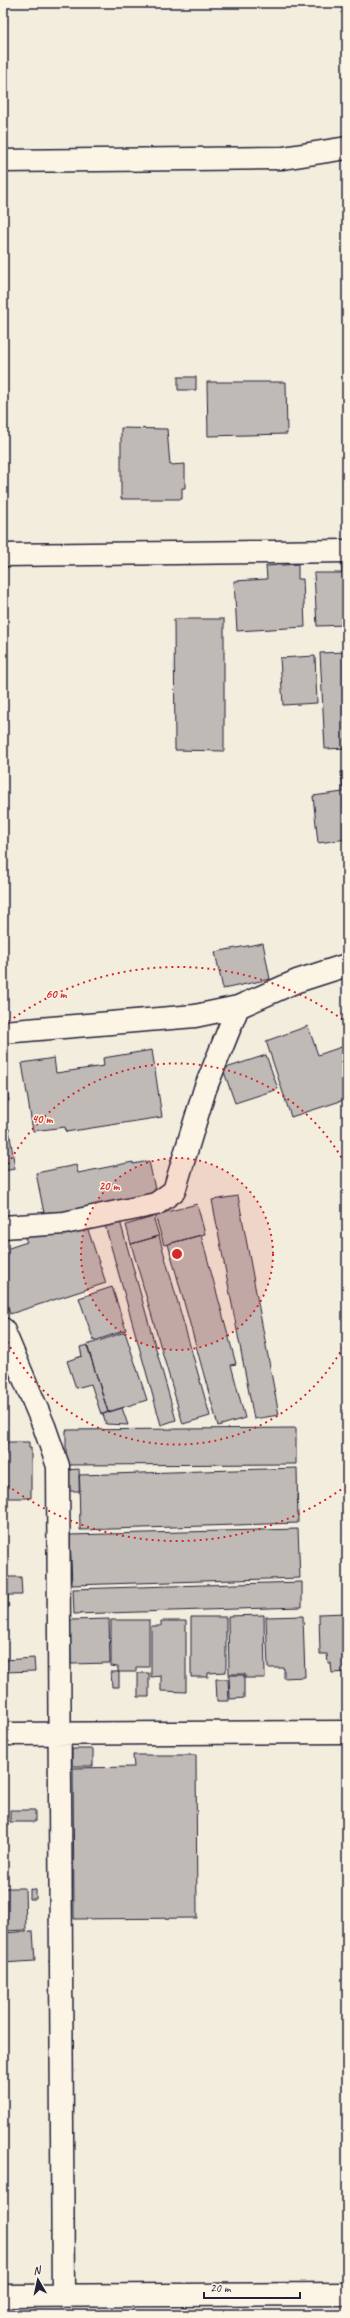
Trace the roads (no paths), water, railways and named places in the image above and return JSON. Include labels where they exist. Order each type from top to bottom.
[{"type":"street","points":[[3,161],[283,158],[347,148]]},
{"type":"street","points":[[3,555],[347,551]]},
{"type":"street","points":[[3,1032],[195,1016],[238,1007],[297,981],[347,965]]},
{"type":"street","points":[[3,1227],[64,1223],[156,1204],[174,1191],[205,1089],[238,1007]]},
{"type":"street","points":[[3,1328],[44,1426],[58,1466],[64,2296]]},
{"type":"street","points":[[3,1734],[347,1732]]},
{"type":"street","points":[[3,2296],[347,2294]]}]
